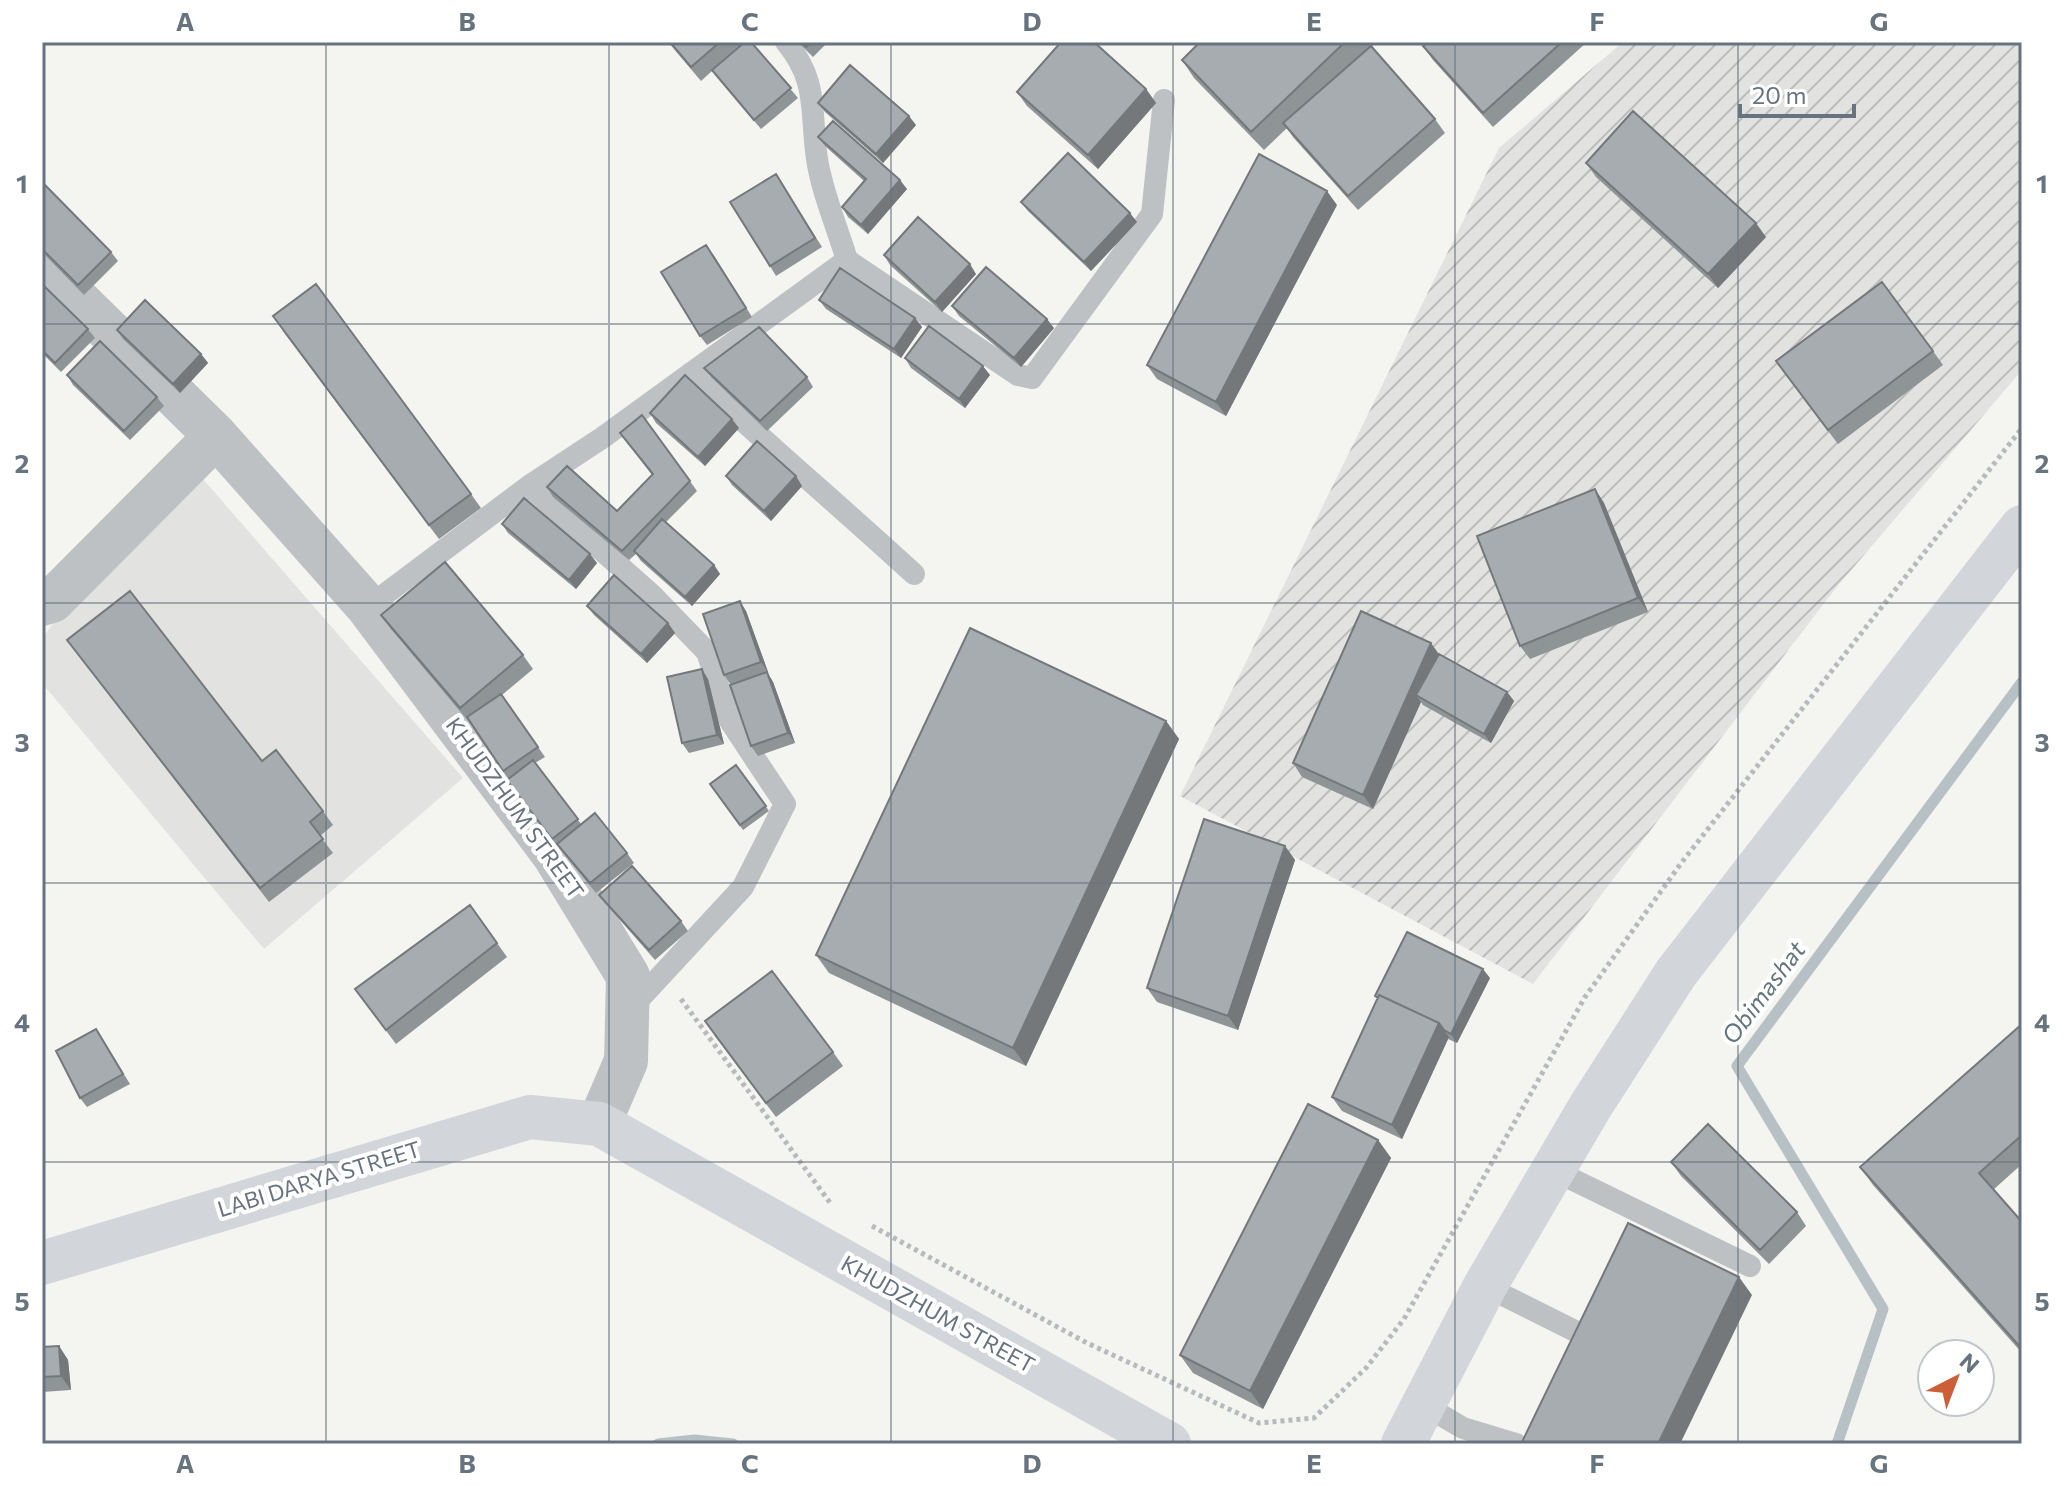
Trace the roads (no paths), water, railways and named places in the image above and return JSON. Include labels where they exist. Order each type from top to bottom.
[{"type":"street","name":"KHUDZHUM STREET","points":[[42,265],[216,436],[368,607],[554,855],[628,976],[626,1061],[599,1124],[1169,1444]]},
{"type":"street","points":[[42,604],[52,601],[216,436]]},
{"type":"street","points":[[1403,1444],[1485,1286],[1676,973],[2022,527]]},
{"type":"street","name":"LABI DARYA STREET","points":[[42,1263],[530,1117],[599,1124]]},
{"type":"lane","points":[[786,42],[806,69],[817,161],[847,260],[1018,375],[1032,378],[1152,214],[1164,100]]},
{"type":"lane","points":[[368,607],[529,486],[602,438],[847,260]]},
{"type":"lane","points":[[691,373],[792,469],[817,486],[914,574]]},
{"type":"lane","points":[[529,486],[651,594],[707,652],[730,721],[785,804],[743,887],[629,1011]]},
{"type":"lane","points":[[1553,1170],[1750,1266]]},
{"type":"lane","points":[[1690,1265],[1697,1242]]},
{"type":"lane","points":[[1485,1286],[1593,1340]]},
{"type":"lane","points":[[1422,1404],[1463,1428],[1516,1444]]},
{"type":"waterway","name":"Obimashat","points":[[1837,1444],[1883,1309],[1737,1066],[2022,682]]},
{"type":"waterway","points":[[658,1444],[694,1440],[733,1444]]}]
